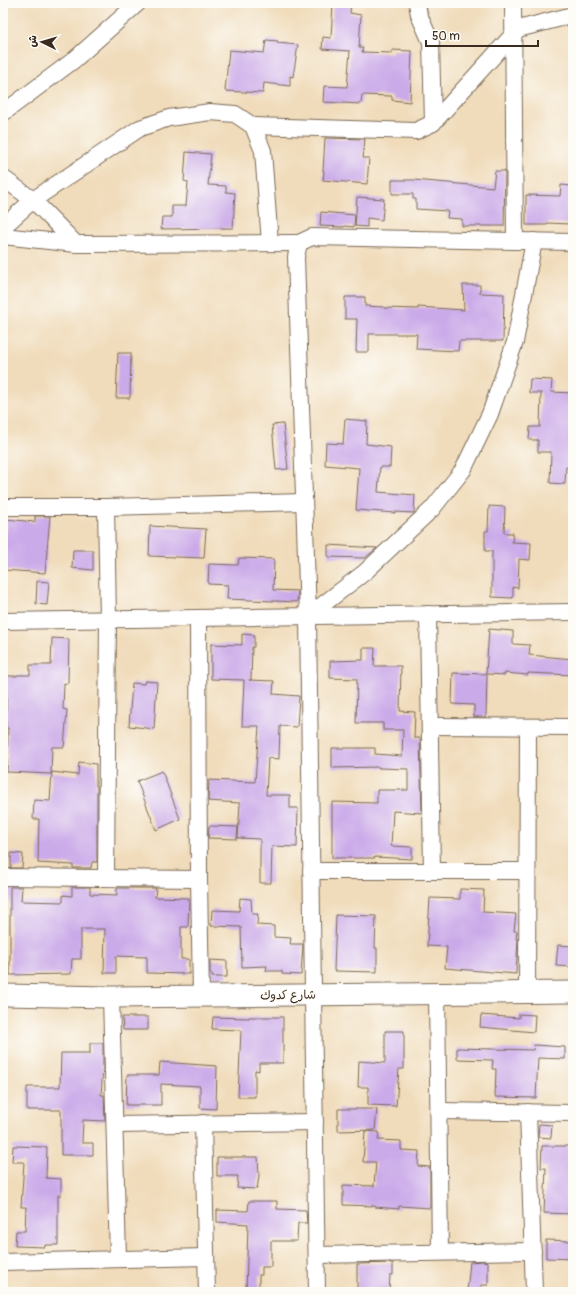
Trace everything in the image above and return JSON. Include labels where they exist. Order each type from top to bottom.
[{"type":"street","points":[[3,113],[74,60],[138,3]]},
{"type":"street","points":[[417,3],[419,15],[430,42],[433,123]]},
{"type":"street","points":[[513,3],[515,241]]},
{"type":"street","points":[[3,227],[33,200],[140,128],[169,118],[210,112],[235,114],[253,126],[416,131],[433,123],[518,29],[573,15]]},
{"type":"street","points":[[253,126],[263,151],[270,243]]},
{"type":"street","points":[[3,178],[33,200],[76,244]]},
{"type":"street","points":[[3,236],[46,242],[76,244],[299,243],[312,237],[573,242]]},
{"type":"street","points":[[308,616],[370,567],[432,509],[463,470],[490,414],[515,342],[534,241]]},
{"type":"street","points":[[299,243],[296,257],[308,616],[317,1292]]},
{"type":"street","points":[[3,507],[106,507],[304,502]]},
{"type":"street","points":[[106,507],[108,619],[106,878]]},
{"type":"street","points":[[3,621],[573,612]]},
{"type":"street","points":[[428,614],[432,871]]},
{"type":"street","points":[[198,618],[201,996]]},
{"type":"street","points":[[430,726],[573,727]]},
{"type":"street","points":[[527,992],[528,727]]},
{"type":"street","points":[[311,871],[527,871]]},
{"type":"street","points":[[3,876],[199,879]]},
{"type":"street","name":"شارع كدوك","points":[[3,995],[112,997],[573,992]]},
{"type":"street","points":[[437,993],[440,1252]]},
{"type":"street","points":[[112,997],[118,1258]]},
{"type":"street","points":[[439,1111],[573,1113]]},
{"type":"street","points":[[528,1112],[534,1292]]},
{"type":"street","points":[[115,1124],[315,1122]]},
{"type":"street","points":[[203,1123],[207,1292]]},
{"type":"street","points":[[317,1255],[532,1251]]},
{"type":"street","points":[[3,1262],[206,1257]]},
{"type":"building","points":[[333,3],[351,3],[350,13],[361,15],[359,48],[363,48],[362,52],[392,53],[392,50],[412,51],[410,102],[392,100],[392,96],[362,95],[361,104],[323,102],[324,86],[347,87],[350,51],[322,49],[323,37],[331,38]]},
{"type":"building","points":[[266,40],[278,41],[277,43],[298,45],[293,77],[290,76],[290,86],[264,83],[263,93],[225,91],[229,50],[264,53]]},
{"type":"building","points":[[325,138],[365,139],[363,158],[369,158],[367,184],[323,180]]},
{"type":"building","points":[[186,152],[211,154],[208,185],[226,186],[226,192],[235,193],[233,228],[161,229],[162,217],[172,217],[172,206],[186,206],[188,182],[184,181]]},
{"type":"building","points":[[495,171],[505,171],[504,226],[462,226],[462,219],[447,218],[448,211],[416,209],[416,199],[413,199],[413,194],[392,194],[392,180],[414,180],[493,187]]},
{"type":"building","points":[[561,185],[573,186],[571,224],[547,223],[547,225],[526,225],[526,195],[560,196]]},
{"type":"building","points":[[357,197],[384,199],[382,220],[367,218],[367,227],[355,226]]},
{"type":"building","points":[[321,212],[355,215],[354,227],[320,226]]},
{"type":"building","points":[[463,285],[480,285],[480,293],[504,294],[503,341],[459,341],[458,351],[416,349],[417,334],[369,334],[369,352],[356,352],[357,319],[345,319],[345,297],[365,297],[365,306],[384,308],[418,309],[418,307],[464,310]]},
{"type":"building","points":[[118,353],[131,353],[130,398],[116,398]]},
{"type":"building","points":[[530,379],[552,380],[551,392],[573,393],[573,467],[566,467],[565,484],[550,483],[551,452],[538,452],[538,440],[529,440],[530,427],[540,427],[541,393],[529,393]]},
{"type":"building","points":[[345,419],[367,421],[366,444],[391,447],[390,467],[380,467],[378,492],[415,495],[414,513],[356,510],[359,468],[325,465],[326,443],[343,444]]},
{"type":"building","points":[[283,424],[288,469],[276,470],[272,425]]},
{"type":"building","points":[[489,506],[505,507],[504,533],[513,533],[512,542],[531,543],[530,560],[519,559],[518,588],[513,587],[513,598],[492,597],[492,551],[485,551],[485,531],[488,531]]},
{"type":"building","points":[[35,516],[50,516],[45,573],[4,570],[6,519],[35,522]]},
{"type":"building","points":[[150,526],[206,529],[204,558],[149,556]]},
{"type":"building","points":[[328,545],[377,548],[365,558],[328,557]]},
{"type":"building","points":[[73,550],[93,550],[93,570],[72,568]]},
{"type":"building","points":[[239,558],[274,559],[273,590],[298,591],[297,602],[227,599],[228,585],[208,584],[209,564],[238,565]]},
{"type":"building","points":[[37,581],[49,582],[47,605],[36,604]]},
{"type":"building","points":[[489,629],[513,631],[513,644],[530,645],[529,655],[573,659],[573,675],[528,673],[528,675],[505,673],[505,675],[487,674],[486,717],[474,717],[474,705],[452,704],[453,673],[486,674]]},
{"type":"building","points":[[242,634],[254,635],[251,680],[249,680],[274,681],[273,694],[299,696],[297,727],[280,726],[279,759],[268,758],[266,795],[290,795],[290,808],[298,808],[297,847],[272,846],[271,883],[260,883],[260,839],[238,838],[240,803],[208,801],[209,780],[255,782],[259,726],[242,726],[244,680],[211,679],[211,644],[242,645]]},
{"type":"building","points":[[52,638],[69,639],[68,682],[67,684],[64,683],[63,709],[67,710],[64,747],[52,747],[51,774],[7,772],[7,676],[30,675],[30,665],[51,665]]},
{"type":"building","points":[[363,648],[375,648],[374,666],[401,666],[400,711],[415,712],[414,738],[420,738],[422,813],[393,811],[391,846],[412,847],[412,859],[375,857],[332,858],[332,802],[377,803],[377,790],[408,790],[408,769],[379,767],[332,768],[332,748],[375,748],[375,754],[402,756],[403,730],[383,730],[383,723],[356,723],[357,679],[330,678],[330,661],[363,660]]},
{"type":"building","points":[[145,681],[157,682],[154,729],[129,726],[132,683],[144,684]]},
{"type":"building","points":[[79,762],[96,764],[97,862],[92,862],[91,868],[73,868],[73,865],[38,863],[39,819],[33,819],[34,800],[50,801],[52,772],[78,775]]},
{"type":"building","points":[[162,771],[180,819],[156,830],[137,781]]},
{"type":"building","points":[[209,826],[238,827],[237,839],[208,838]]},
{"type":"building","points":[[11,853],[23,854],[22,868],[11,868]]},
{"type":"building","points":[[10,887],[22,887],[21,901],[63,902],[63,895],[72,896],[72,887],[90,887],[90,894],[117,895],[117,888],[156,888],[155,897],[189,898],[188,927],[181,927],[181,959],[189,959],[189,974],[147,973],[147,957],[116,956],[116,973],[104,973],[105,929],[81,929],[81,959],[72,959],[71,974],[10,975]]},
{"type":"building","points":[[460,889],[484,890],[483,912],[516,914],[514,931],[517,931],[516,939],[518,939],[516,974],[445,968],[447,947],[427,946],[430,898],[460,899]]},
{"type":"building","points":[[240,898],[251,899],[252,914],[258,914],[257,925],[274,926],[274,937],[291,938],[290,944],[303,944],[301,975],[282,974],[282,971],[266,971],[267,966],[242,967],[241,927],[211,926],[212,910],[239,911]]},
{"type":"building","points":[[336,915],[376,916],[375,948],[377,948],[377,972],[334,971]]},
{"type":"building","points":[[558,945],[573,946],[573,967],[556,966]]},
{"type":"building","points":[[210,960],[227,961],[227,977],[212,977],[212,974],[210,974]]},
{"type":"building","points":[[519,1014],[535,1015],[534,1032],[480,1027],[481,1015],[519,1018]]},
{"type":"building","points":[[122,1017],[148,1017],[148,1030],[123,1030]]},
{"type":"building","points":[[213,1017],[283,1017],[283,1063],[259,1063],[259,1071],[255,1070],[255,1097],[238,1097],[241,1030],[212,1029]]},
{"type":"building","points":[[385,1031],[404,1031],[404,1069],[399,1069],[396,1106],[368,1105],[368,1087],[358,1087],[359,1061],[385,1063]]},
{"type":"building","points":[[90,1043],[103,1043],[101,1095],[104,1095],[105,1121],[83,1120],[82,1143],[93,1143],[93,1155],[61,1155],[61,1110],[27,1110],[27,1087],[60,1087],[61,1053],[90,1053]]},
{"type":"building","points":[[534,1045],[565,1047],[565,1059],[538,1058],[536,1098],[495,1097],[496,1069],[492,1069],[493,1060],[457,1059],[457,1048],[533,1050]]},
{"type":"building","points":[[160,1062],[217,1066],[216,1109],[200,1108],[200,1086],[161,1084],[161,1105],[126,1105],[127,1075],[159,1075]]},
{"type":"building","points":[[338,1109],[377,1109],[375,1130],[338,1131]]},
{"type":"building","points":[[539,1124],[552,1125],[551,1138],[538,1137]]},
{"type":"building","points":[[365,1131],[379,1132],[378,1140],[401,1141],[401,1150],[419,1151],[418,1166],[430,1167],[430,1208],[399,1206],[399,1209],[375,1206],[343,1205],[343,1185],[374,1186],[376,1162],[363,1162]]},
{"type":"building","points":[[13,1146],[47,1147],[46,1178],[61,1179],[61,1195],[58,1195],[58,1245],[45,1245],[45,1247],[15,1246],[16,1231],[25,1231],[26,1207],[21,1207],[24,1162],[12,1162]]},
{"type":"building","points":[[542,1146],[573,1146],[573,1214],[544,1213],[546,1168],[541,1168]]},
{"type":"building","points":[[217,1157],[258,1157],[259,1176],[257,1189],[237,1188],[238,1176],[217,1176]]},
{"type":"building","points":[[249,1201],[277,1201],[277,1209],[306,1210],[307,1223],[298,1223],[297,1241],[271,1241],[271,1267],[262,1267],[262,1275],[259,1275],[259,1292],[246,1292],[248,1224],[217,1222],[217,1210],[248,1211]]},
{"type":"building","points":[[546,1240],[573,1241],[573,1259],[546,1258]]},
{"type":"building","points":[[470,1262],[488,1262],[488,1285],[481,1285],[481,1292],[467,1292]]},
{"type":"building","points":[[393,1263],[393,1275],[390,1275],[389,1292],[357,1292],[357,1264]]}]
